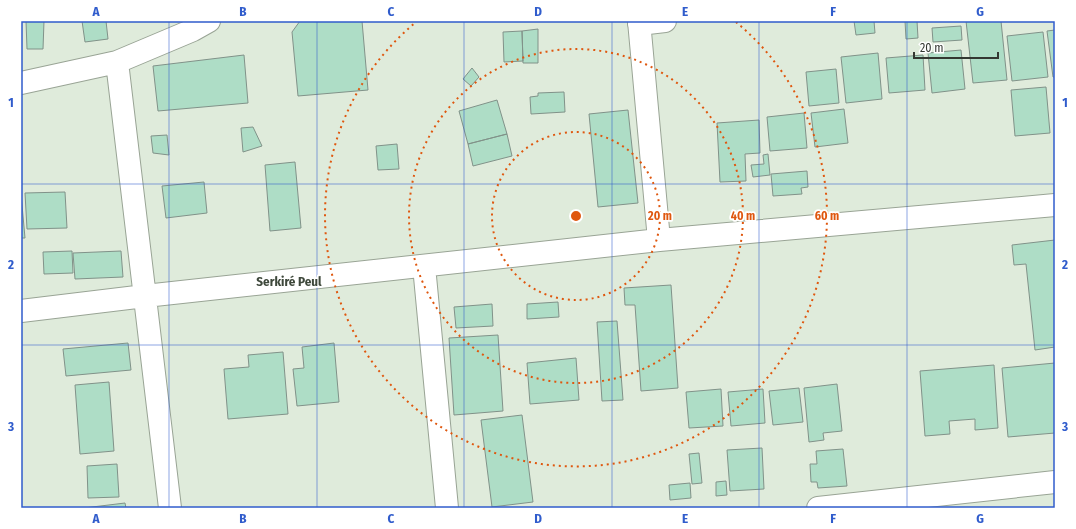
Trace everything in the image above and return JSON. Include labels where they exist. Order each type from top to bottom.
[{"type":"street","points":[[659,240],[639,23],[665,21]]},
{"type":"street","points":[[21,83],[117,62],[193,30],[203,22]]},
{"type":"street","points":[[117,62],[170,508]]},
{"type":"street","points":[[21,312],[145,296],[659,240],[1055,205]]},
{"type":"street","points":[[424,266],[447,508]]},
{"type":"street","points":[[818,508],[1055,482]]},
{"type":"building","points":[[26,21],[44,21],[43,49],[27,49]]},
{"type":"building","points":[[82,21],[106,21],[108,39],[85,42]]},
{"type":"building","points":[[300,21],[362,21],[368,90],[298,96],[292,32]]},
{"type":"building","points":[[854,21],[874,21],[875,33],[856,35]]},
{"type":"building","points":[[905,21],[917,21],[918,38],[906,39]]},
{"type":"building","points":[[966,21],[1001,21],[1007,80],[973,83]]},
{"type":"building","points":[[961,26],[962,40],[933,42],[932,28]]},
{"type":"building","points":[[538,29],[538,63],[523,63],[522,31]]},
{"type":"building","points":[[1055,30],[1055,77],[1053,77],[1047,31]]},
{"type":"building","points":[[522,31],[523,61],[504,62],[503,32]]},
{"type":"building","points":[[1043,32],[1048,77],[1012,81],[1007,36]]},
{"type":"building","points":[[961,50],[965,89],[932,93],[928,53]]},
{"type":"building","points":[[878,53],[882,99],[846,103],[841,57]]},
{"type":"building","points":[[244,55],[248,103],[158,111],[153,66]]},
{"type":"building","points":[[923,55],[925,90],[889,93],[886,58]]},
{"type":"building","points":[[472,68],[479,77],[471,86],[463,79]]},
{"type":"building","points":[[836,69],[839,103],[809,106],[806,72]]},
{"type":"building","points":[[1046,87],[1050,133],[1015,136],[1011,90]]},
{"type":"building","points":[[564,92],[565,112],[531,114],[530,97],[538,96],[538,93]]},
{"type":"building","points":[[497,100],[507,134],[468,144],[459,111]]},
{"type":"building","points":[[844,109],[848,143],[815,147],[811,113]]},
{"type":"building","points":[[628,110],[638,203],[598,207],[589,114]]},
{"type":"building","points":[[804,113],[807,148],[770,151],[767,117]]},
{"type":"building","points":[[759,120],[760,153],[745,154],[746,181],[720,182],[717,123]]},
{"type":"building","points":[[253,127],[262,146],[243,152],[241,128]]},
{"type":"building","points":[[507,134],[512,156],[473,166],[468,144]]},
{"type":"building","points":[[167,135],[169,155],[153,153],[151,136]]},
{"type":"building","points":[[397,144],[399,169],[378,170],[376,146]]},
{"type":"building","points":[[768,154],[770,175],[753,177],[751,165],[764,164],[763,155]]},
{"type":"building","points":[[295,162],[301,228],[270,231],[265,165]]},
{"type":"building","points":[[807,171],[808,187],[801,188],[802,194],[773,196],[771,174]]},
{"type":"building","points":[[204,182],[207,213],[166,218],[162,186]]},
{"type":"building","points":[[65,192],[67,228],[27,229],[25,193]]},
{"type":"building","points":[[21,194],[25,238],[21,238]]},
{"type":"building","points":[[1055,240],[1055,347],[1035,350],[1026,264],[1014,265],[1012,245]]},
{"type":"building","points":[[72,251],[73,273],[44,274],[43,252]]},
{"type":"building","points":[[121,251],[123,277],[75,279],[73,253]]},
{"type":"building","points":[[671,285],[678,388],[641,391],[635,305],[625,305],[624,288]]},
{"type":"building","points":[[558,302],[559,317],[527,319],[527,304]]},
{"type":"building","points":[[492,304],[493,326],[456,328],[454,307]]},
{"type":"building","points":[[617,321],[623,400],[602,401],[597,322]]},
{"type":"building","points":[[498,335],[503,411],[454,415],[449,338]]},
{"type":"building","points":[[128,343],[131,370],[66,376],[63,349]]},
{"type":"building","points":[[334,343],[339,402],[297,406],[293,369],[304,368],[302,347]]},
{"type":"building","points":[[283,352],[288,414],[228,419],[224,369],[249,367],[248,355]]},
{"type":"building","points":[[576,358],[579,400],[530,404],[527,363]]},
{"type":"building","points":[[1055,363],[1055,433],[1008,437],[1002,368]]},
{"type":"building","points":[[994,365],[998,428],[975,430],[975,419],[949,421],[950,434],[925,436],[920,371]]},
{"type":"building","points":[[109,382],[114,451],[80,454],[75,385]]},
{"type":"building","points":[[837,384],[842,431],[823,433],[824,440],[809,442],[804,388]]},
{"type":"building","points":[[799,388],[803,422],[773,425],[769,391]]},
{"type":"building","points":[[721,389],[723,426],[689,428],[686,392]]},
{"type":"building","points":[[763,389],[765,423],[731,426],[728,392]]},
{"type":"building","points":[[522,415],[533,502],[492,507],[481,420]]},
{"type":"building","points":[[762,448],[764,489],[730,491],[727,450]]},
{"type":"building","points":[[843,449],[847,486],[818,488],[817,482],[811,482],[810,464],[817,464],[816,451]]},
{"type":"building","points":[[699,453],[702,483],[692,484],[689,454]]},
{"type":"building","points":[[117,464],[119,497],[88,498],[87,466]]},
{"type":"building","points":[[726,481],[727,495],[716,496],[716,482]]},
{"type":"building","points":[[690,483],[691,498],[670,500],[669,485]]},
{"type":"building","points":[[125,503],[126,508],[84,508]]},
{"type":"district","name":"Serkiré Peul","points":[[289,281]]}]
